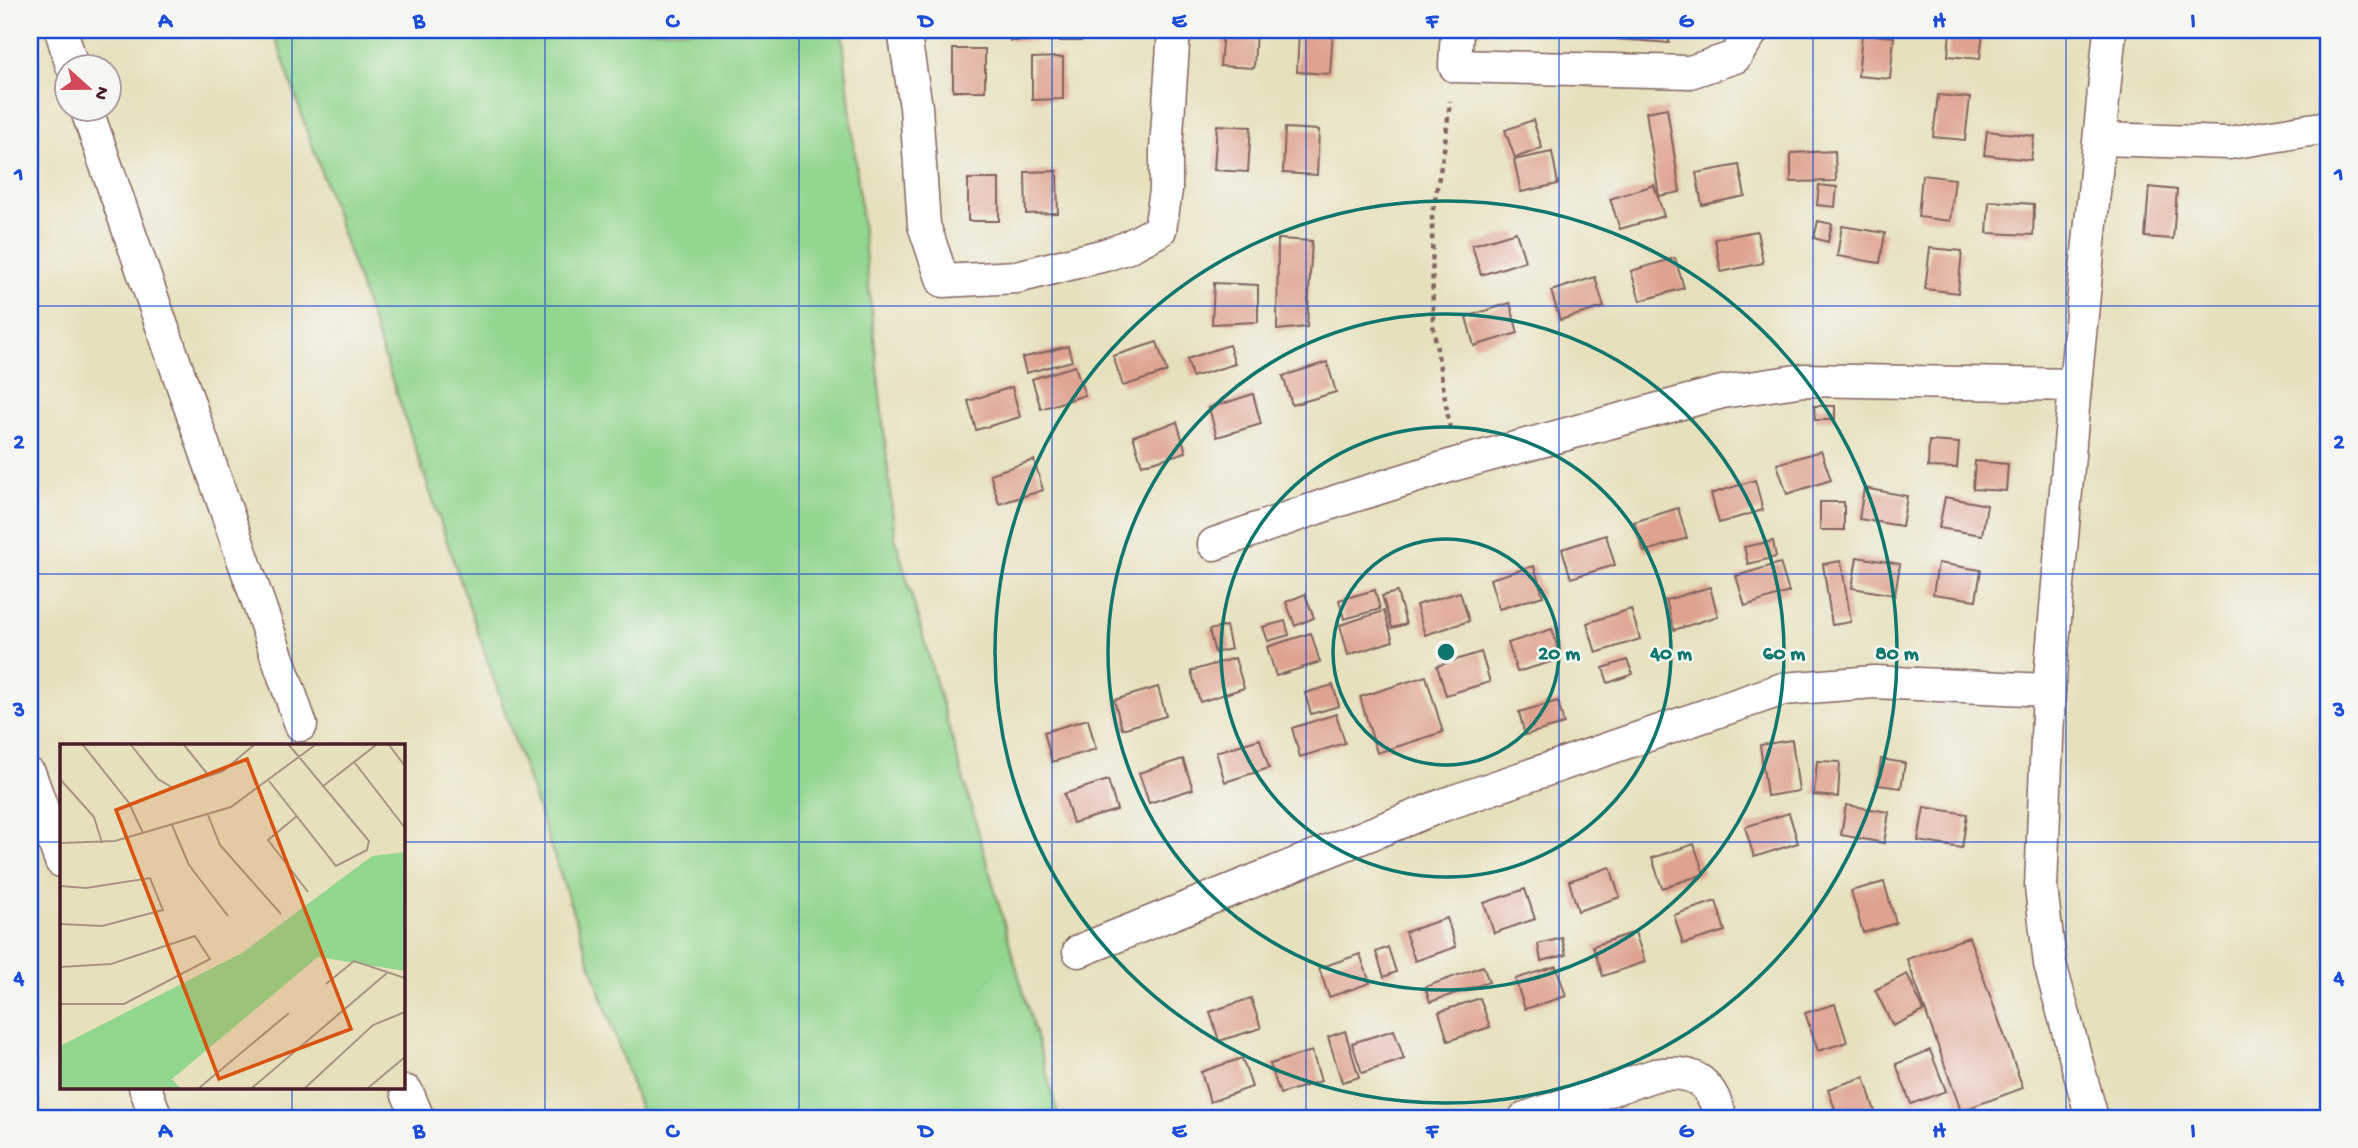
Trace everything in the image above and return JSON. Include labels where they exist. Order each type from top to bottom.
[{"type":"street","points":[[61,30],[68,52]]},
{"type":"street","points":[[904,30],[916,107],[924,225],[943,281],[1017,277],[1105,255],[1126,248],[1160,230],[1166,190],[1174,30]]},
{"type":"street","points":[[1457,30],[1455,66],[1690,72],[1735,57],[1752,30]]},
{"type":"street","points":[[2092,1118],[2050,964],[2041,887],[2049,690],[2075,385],[2110,30]]},
{"type":"street","points":[[90,122],[301,725]]},
{"type":"street","points":[[2099,139],[2229,143],[2328,127]]},
{"type":"street","points":[[1214,544],[1337,501],[1456,464],[1722,392],[1804,380],[2075,385]]},
{"type":"street","points":[[1079,951],[1443,805],[1783,689],[1874,682],[2049,690]]},
{"type":"street","points":[[30,775],[60,858]]},
{"type":"street","points":[[1525,1118],[1655,1075],[1676,1072],[1697,1078],[1715,1097],[1721,1118]]},
{"type":"street","points":[[145,1088],[156,1118]]},
{"type":"path","points":[[1455,66],[1432,215],[1433,325],[1456,464]]},
{"type":"green space","points":[[273,30],[842,30],[895,537],[1059,1118],[638,1118],[641,1112]]},
{"type":"building","points":[[1010,30],[1079,30],[1081,41],[1010,41]]},
{"type":"building","points":[[1223,30],[1256,30],[1254,68],[1220,66]]},
{"type":"building","points":[[1299,30],[1333,30],[1330,74],[1297,72]]},
{"type":"building","points":[[1619,30],[1670,30],[1669,43],[1618,39]]},
{"type":"building","points":[[1950,30],[1983,30],[1980,59],[1948,56]]},
{"type":"building","points":[[1862,34],[1894,37],[1890,79],[1858,76]]},
{"type":"building","points":[[953,49],[985,49],[985,91],[953,91]]},
{"type":"building","points":[[1063,57],[1063,99],[1032,100],[1032,58]]},
{"type":"building","points":[[1938,95],[1970,98],[1965,140],[1933,137]]},
{"type":"building","points":[[1667,108],[1680,192],[1659,196],[1646,112]]},
{"type":"building","points":[[1533,120],[1542,148],[1515,158],[1505,130]]},
{"type":"building","points":[[1217,125],[1251,127],[1248,172],[1214,170]]},
{"type":"building","points":[[1285,128],[1319,130],[1317,175],[1283,173]]},
{"type":"building","points":[[1987,131],[2034,136],[2031,160],[1984,155]]},
{"type":"building","points":[[1835,151],[1836,181],[1791,182],[1791,153]]},
{"type":"building","points":[[1552,152],[1558,184],[1521,192],[1514,160]]},
{"type":"building","points":[[1739,165],[1745,196],[1702,205],[1696,173]]},
{"type":"building","points":[[1057,171],[1058,213],[1026,214],[1025,172]]},
{"type":"building","points":[[1922,175],[1955,179],[1950,221],[1918,217]]},
{"type":"building","points":[[968,179],[999,179],[999,221],[968,221]]},
{"type":"building","points":[[1654,185],[1664,216],[1620,229],[1610,199]]},
{"type":"building","points":[[1819,185],[1837,187],[1835,207],[1817,205]]},
{"type":"building","points":[[2149,187],[2177,190],[2173,239],[2145,237]]},
{"type":"building","points":[[1989,201],[2034,204],[2033,235],[1987,233]]},
{"type":"building","points":[[1818,221],[1832,224],[1828,242],[1814,238]]},
{"type":"building","points":[[1842,226],[1885,233],[1880,263],[1837,256]]},
{"type":"building","points":[[1757,231],[1763,263],[1721,272],[1715,239]]},
{"type":"building","points":[[1516,232],[1525,261],[1481,275],[1472,245]]},
{"type":"building","points":[[1278,239],[1312,241],[1307,327],[1277,330]]},
{"type":"building","points":[[1930,248],[1962,251],[1958,293],[1925,289]]},
{"type":"building","points":[[1675,258],[1684,288],[1640,301],[1631,271]]},
{"type":"building","points":[[1595,277],[1604,307],[1560,320],[1551,291]]},
{"type":"building","points":[[1214,283],[1258,285],[1258,322],[1212,324]]},
{"type":"building","points":[[1510,303],[1518,333],[1474,346],[1466,317]]},
{"type":"building","points":[[1157,342],[1167,372],[1123,386],[1113,356]]},
{"type":"building","points":[[1229,345],[1235,364],[1192,377],[1187,359]]},
{"type":"building","points":[[1068,346],[1072,361],[1026,373],[1022,358]]},
{"type":"building","points":[[1327,362],[1336,392],[1292,405],[1283,376]]},
{"type":"building","points":[[1075,366],[1085,395],[1041,409],[1032,379]]},
{"type":"building","points":[[1012,387],[1020,417],[976,430],[968,401]]},
{"type":"building","points":[[1253,394],[1261,424],[1217,437],[1209,408]]},
{"type":"building","points":[[1814,406],[1835,406],[1835,420],[1815,420]]},
{"type":"building","points":[[1177,422],[1186,452],[1142,465],[1133,436]]},
{"type":"building","points":[[1929,441],[1959,443],[1957,468],[1928,467]]},
{"type":"building","points":[[1821,451],[1831,480],[1787,494],[1777,464]]},
{"type":"building","points":[[1034,460],[1043,490],[999,504],[990,474]]},
{"type":"building","points":[[1975,461],[2008,464],[2006,491],[1973,489]]},
{"type":"building","points":[[1755,480],[1763,510],[1719,523],[1711,494]]},
{"type":"building","points":[[1864,488],[1907,496],[1902,526],[1859,519]]},
{"type":"building","points":[[1945,497],[1987,505],[1982,535],[1939,528]]},
{"type":"building","points":[[1820,502],[1844,502],[1844,530],[1820,530]]},
{"type":"building","points":[[1678,508],[1687,538],[1644,552],[1634,522]]},
{"type":"building","points":[[1606,535],[1615,565],[1571,578],[1562,549]]},
{"type":"building","points":[[1773,541],[1776,557],[1748,564],[1744,547]]},
{"type":"building","points":[[1857,557],[1900,564],[1895,595],[1852,588]]},
{"type":"building","points":[[1841,561],[1851,622],[1832,625],[1823,564]]},
{"type":"building","points":[[1780,563],[1789,592],[1745,606],[1736,576]]},
{"type":"building","points":[[1938,563],[1981,570],[1976,600],[1933,594]]},
{"type":"building","points":[[1534,566],[1543,596],[1499,609],[1490,579]]},
{"type":"building","points":[[1710,587],[1718,616],[1674,630],[1666,600]]},
{"type":"building","points":[[1375,590],[1380,609],[1344,619],[1339,600]]},
{"type":"building","points":[[1397,592],[1406,624],[1392,628],[1382,596]]},
{"type":"building","points":[[1460,592],[1469,621],[1425,635],[1416,605]]},
{"type":"building","points":[[1305,594],[1314,618],[1295,626],[1286,602]]},
{"type":"building","points":[[1631,609],[1640,639],[1596,653],[1587,623]]},
{"type":"building","points":[[1384,611],[1393,641],[1348,655],[1340,625]]},
{"type":"building","points":[[1285,621],[1289,635],[1268,641],[1263,627]]},
{"type":"building","points":[[1226,626],[1231,649],[1215,653],[1209,630]]},
{"type":"building","points":[[1552,629],[1561,659],[1517,672],[1508,643]]},
{"type":"building","points":[[1311,633],[1320,662],[1276,676],[1267,647]]},
{"type":"building","points":[[1481,652],[1490,682],[1446,695],[1437,666]]},
{"type":"building","points":[[1235,658],[1244,688],[1200,702],[1191,671]]},
{"type":"building","points":[[1627,660],[1633,674],[1608,683],[1603,668]]},
{"type":"building","points":[[1426,676],[1443,732],[1377,753],[1360,697]]},
{"type":"building","points":[[1333,685],[1339,706],[1311,714],[1305,693]]},
{"type":"building","points":[[1158,687],[1166,716],[1122,729],[1114,700]]},
{"type":"building","points":[[1558,701],[1564,724],[1525,735],[1519,712]]},
{"type":"building","points":[[1336,714],[1345,743],[1300,757],[1292,728]]},
{"type":"building","points":[[1088,719],[1096,749],[1052,762],[1044,732]]},
{"type":"building","points":[[1260,739],[1269,768],[1225,782],[1216,752]]},
{"type":"building","points":[[1792,740],[1799,791],[1767,796],[1760,745]]},
{"type":"building","points":[[1183,759],[1193,789],[1149,803],[1139,773]]},
{"type":"building","points":[[1881,759],[1905,763],[1901,788],[1878,785]]},
{"type":"building","points":[[1817,761],[1840,762],[1838,797],[1814,795]]},
{"type":"building","points":[[1108,780],[1117,810],[1073,823],[1064,794]]},
{"type":"building","points":[[1846,805],[1889,812],[1884,843],[1841,835]]},
{"type":"building","points":[[1924,807],[1967,814],[1962,848],[1918,841]]},
{"type":"building","points":[[1789,813],[1798,843],[1754,857],[1745,827]]},
{"type":"building","points":[[1694,844],[1704,874],[1662,888],[1652,858]]},
{"type":"building","points":[[1610,867],[1620,897],[1578,911],[1569,881]]},
{"type":"building","points":[[1884,882],[1896,923],[1863,933],[1851,891]]},
{"type":"building","points":[[1525,889],[1535,919],[1494,933],[1484,903]]},
{"type":"building","points":[[1716,901],[1725,931],[1683,944],[1674,915]]},
{"type":"building","points":[[1447,918],[1456,947],[1415,961],[1405,932]]},
{"type":"building","points":[[1635,932],[1645,962],[1603,976],[1593,946]]},
{"type":"building","points":[[1969,937],[2023,1088],[1961,1111],[1907,959]]},
{"type":"building","points":[[1562,938],[1566,955],[1541,961],[1538,944]]},
{"type":"building","points":[[1388,947],[1396,972],[1384,977],[1376,952]]},
{"type":"building","points":[[1360,954],[1370,983],[1329,997],[1319,968]]},
{"type":"building","points":[[1483,966],[1489,982],[1430,1002],[1425,987]]},
{"type":"building","points":[[1556,966],[1566,996],[1525,1009],[1515,979]]},
{"type":"building","points":[[1907,974],[1924,1011],[1893,1026],[1875,990]]},
{"type":"building","points":[[1251,998],[1261,1028],[1219,1041],[1210,1012]]},
{"type":"building","points":[[1480,998],[1490,1027],[1448,1041],[1439,1012]]},
{"type":"building","points":[[1835,1004],[1847,1042],[1818,1051],[1805,1013]]},
{"type":"building","points":[[1394,1030],[1404,1059],[1362,1073],[1352,1043]]},
{"type":"building","points":[[1345,1031],[1359,1077],[1342,1082],[1328,1037]]},
{"type":"building","points":[[1930,1050],[1946,1091],[1911,1104],[1896,1064]]},
{"type":"building","points":[[1312,1051],[1321,1081],[1280,1094],[1270,1064]]},
{"type":"building","points":[[1242,1058],[1252,1087],[1210,1102],[1201,1072]]},
{"type":"building","points":[[1864,1077],[1877,1118],[1838,1118],[1828,1089]]}]
